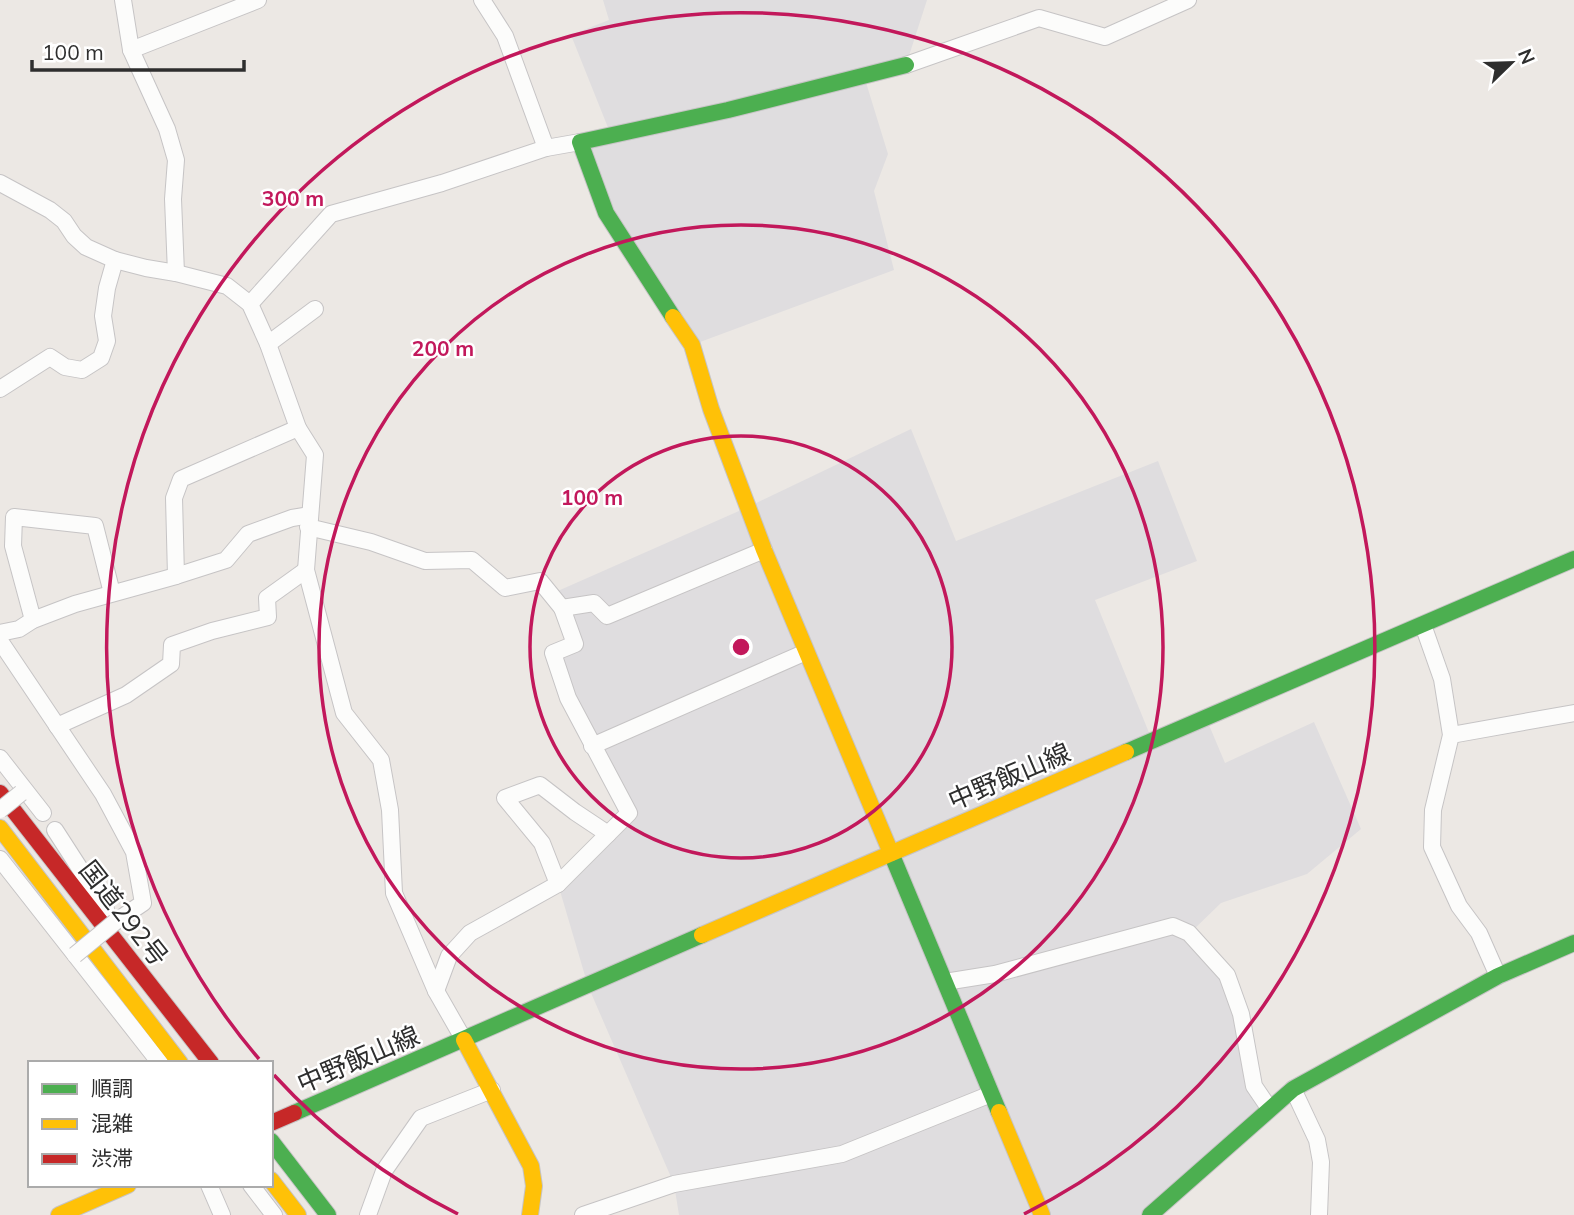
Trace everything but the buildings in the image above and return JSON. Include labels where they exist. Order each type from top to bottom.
[{"type":"main road","points":[[906,65],[727,110],[580,142],[606,212],[692,345],[711,410],[764,550],[1042,1215]]},
{"type":"main road","name":"中野飯山線","points":[[273,1121],[1574,559]]},
{"type":"main road","name":"国道292号","points":[[0,793],[209,1061]]},
{"type":"main road","name":"国道292号","points":[[0,828],[178,1061]]},
{"type":"main road","points":[[1150,1215],[1293,1089],[1499,976],[1574,943]]},
{"type":"main road","points":[[464,1040],[531,1166],[534,1214]]},
{"type":"main road","points":[[273,1144],[328,1215]]},
{"type":"main road","points":[[273,1183],[298,1215]]},
{"type":"main road","points":[[59,1215],[123,1187]]},
{"type":"street","points":[[122,0],[131,50],[167,129],[176,160],[173,199],[176,273]]},
{"type":"street","points":[[131,50],[258,0]]},
{"type":"street","points":[[482,0],[505,36],[546,148]]},
{"type":"street","points":[[906,65],[1039,18],[1105,37],[1188,0]]},
{"type":"street","points":[[250,303],[331,214],[442,183],[546,148],[580,142]]},
{"type":"street","points":[[0,183],[50,210],[64,221],[86,247],[116,260],[227,286],[250,303],[268,344],[298,428],[315,455],[306,570],[344,713],[381,760],[390,810],[394,893],[436,991],[464,1040]]},
{"type":"street","points":[[0,389],[50,358],[65,367],[82,370],[100,358],[107,341],[103,316],[107,288],[116,260]]},
{"type":"street","points":[[268,344],[315,309]]},
{"type":"street","points":[[176,576],[174,498],[181,479],[298,428]]},
{"type":"street","points":[[33,620],[13,546],[14,517],[95,526],[112,593]]},
{"type":"street","points":[[0,633],[19,629],[33,620],[112,593],[226,560],[248,534],[292,518],[309,521],[425,561],[472,560],[505,588],[540,581],[562,608],[575,644],[553,653],[568,698],[629,813],[558,884],[470,933],[449,956],[436,991]]},
{"type":"street","points":[[562,608],[593,603],[607,616],[764,550]]},
{"type":"street","points":[[57,726],[126,695],[171,664],[172,645],[212,631],[268,617],[267,598],[306,570]]},
{"type":"street","points":[[1423,625],[1441,679],[1451,735],[1433,810],[1432,847],[1459,906],[1479,933],[1499,976]]},
{"type":"street","points":[[0,641],[103,794],[134,852],[143,903],[75,955]]},
{"type":"street","points":[[592,746],[806,652]]},
{"type":"street","points":[[1451,735],[1574,713]]},
{"type":"street","points":[[0,758],[23,792],[43,813]]},
{"type":"street","points":[[558,884],[542,843],[505,798],[540,785],[608,834]]},
{"type":"street","points":[[0,810],[23,792]]},
{"type":"street","points":[[55,830],[115,922],[223,1061]]},
{"type":"street","points":[[0,859],[158,1061]]},
{"type":"street","points":[[945,982],[995,974],[1173,926],[1189,933],[1227,975],[1239,1006],[1254,1086],[1269,1108]]},
{"type":"street","points":[[1293,1089],[1317,1140],[1321,1162],[1318,1215]]},
{"type":"street","points":[[368,1215],[384,1171],[421,1118],[492,1090]]},
{"type":"street","points":[[583,1215],[674,1184],[842,1154],[990,1094]]},
{"type":"street","points":[[273,1125],[344,1215]]},
{"type":"street","points":[[210,1187],[222,1215]]},
{"type":"street","points":[[253,1187],[274,1215]]},
{"type":"shaded area","points":[[603,0],[927,0],[906,65],[864,76],[888,154],[874,191],[894,270],[692,345],[606,213],[580,142],[611,135],[571,35],[609,20]]},
{"type":"shaded area","points":[[911,429],[956,541],[1158,461],[1197,561],[1095,600],[1152,740],[1206,718],[1225,763],[1314,722],[1361,829],[1307,874],[1221,903],[1190,933],[1227,975],[1269,1108],[1150,1215],[679,1215],[674,1184],[588,986],[558,884],[629,813],[553,653],[574,644],[551,594],[748,507]]},
{"type":"traffic: fast","points":[[673,317],[606,213],[580,142],[728,110],[906,65]]},
{"type":"traffic: fast","points":[[1126,752],[1574,559]]},
{"type":"traffic: fast","points":[[891,853],[999,1112]]},
{"type":"traffic: fast","points":[[294,1113],[702,935]]},
{"type":"traffic: fast","points":[[1150,1215],[1293,1089],[1498,976],[1574,943]]},
{"type":"traffic: fast","points":[[273,1144],[328,1215]]},
{"type":"traffic: slow","points":[[673,317],[692,345],[711,409],[764,550],[891,853]]},
{"type":"traffic: slow","points":[[702,935],[1126,752]]},
{"type":"traffic: slow","points":[[0,828],[178,1061]]},
{"type":"traffic: slow","points":[[464,1040],[531,1166],[534,1186],[530,1215]]},
{"type":"traffic: slow","points":[[999,1112],[1042,1215]]},
{"type":"traffic: slow","points":[[273,1183],[298,1215]]},
{"type":"traffic: slow","points":[[59,1215],[123,1187]]},
{"type":"traffic: jam","points":[[0,793],[209,1061]]},
{"type":"traffic: jam","points":[[273,1122],[294,1113]]}]
